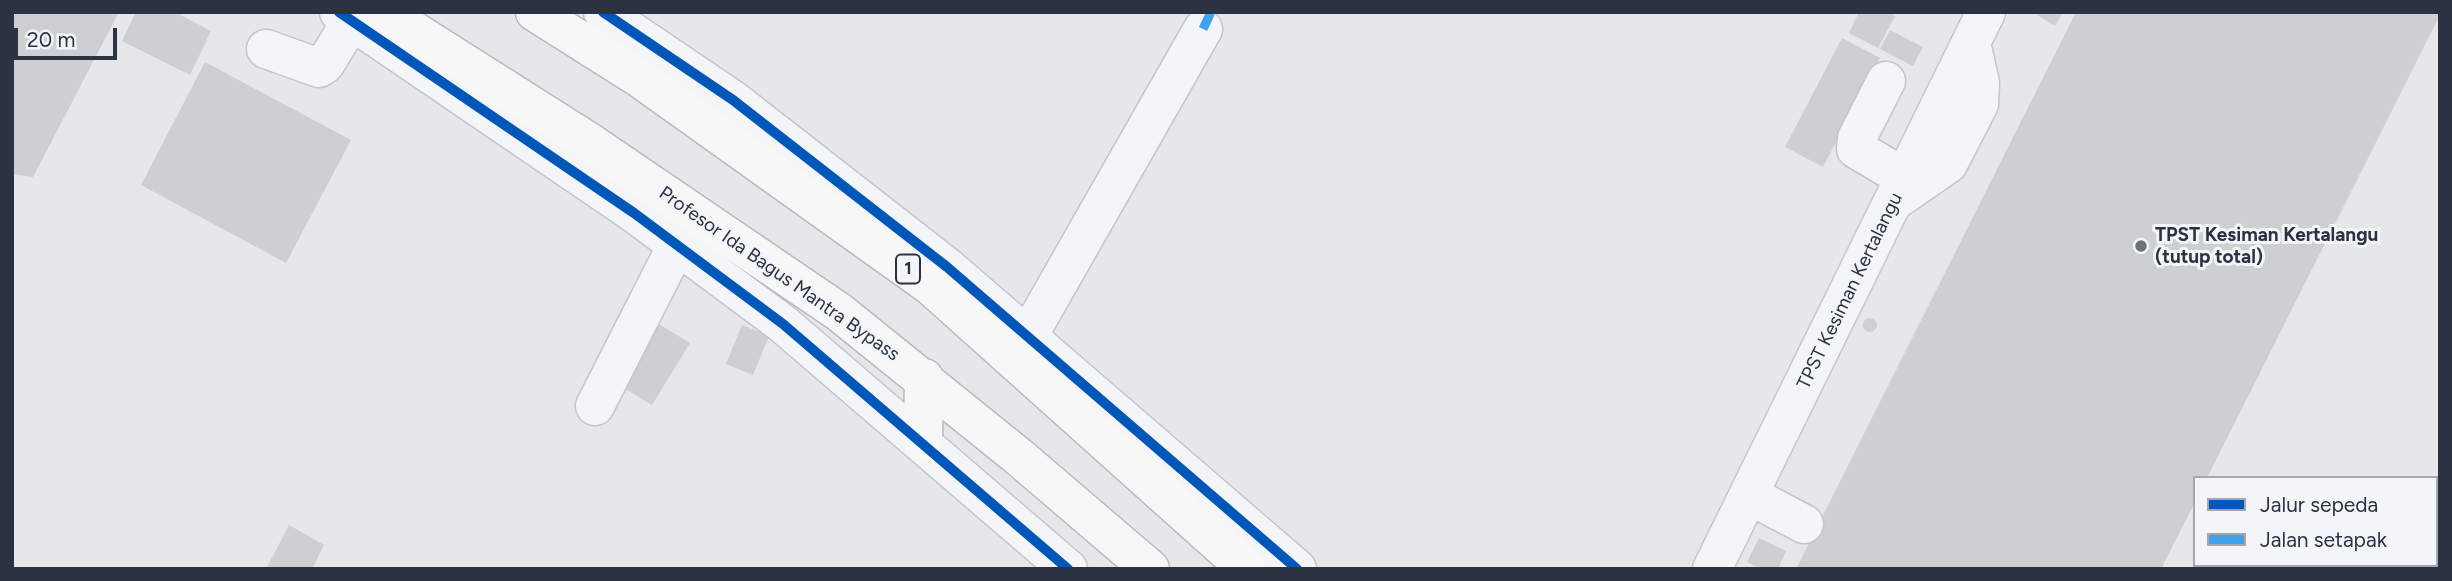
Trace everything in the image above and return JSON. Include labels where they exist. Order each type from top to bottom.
[{"type":"highway","name":"1","points":[[535,12],[641,79],[931,286],[1247,569]]},
{"type":"highway","name":"Profesor Ida Bagus Mantra Bypass","points":[[359,15],[586,139],[839,312],[924,378],[1150,569]]},
{"type":"highway","points":[[923,442],[924,378]]},
{"type":"street","points":[[603,12],[733,100],[947,267],[1297,569]]},
{"type":"street","points":[[266,49],[319,68],[325,64],[359,15],[783,324],[923,442],[1026,555],[1068,569]]},
{"type":"street","points":[[1886,81],[1857,138],[1856,149],[1900,190],[1948,164],[1973,117],[1981,96],[1979,28]]},
{"type":"street","points":[[1028,337],[1203,29]]},
{"type":"street","name":"TPST Kesiman Kertalangu","points":[[1712,569],[1900,190]]},
{"type":"street","points":[[595,406],[677,245]]},
{"type":"street","points":[[1749,495],[1804,524]]},
{"type":"building","points":[[12,12],[119,12],[33,177],[12,174]]},
{"type":"building","points":[[136,12],[175,12],[211,31],[190,75],[122,41]]},
{"type":"building","points":[[1859,12],[1888,12],[1895,16],[1878,48],[1849,33]]},
{"type":"building","points":[[2032,12],[2063,12],[2055,26]]},
{"type":"building","name":"TPST Kesiman Kertalangu (tutup total)","points":[[2076,12],[2440,12],[2208,476],[2193,476],[2193,506],[2161,569],[1796,569]]},
{"type":"building","points":[[1890,30],[1923,47],[1913,66],[1880,49]]},
{"type":"building","points":[[1842,38],[1880,58],[1823,167],[1785,147]]},
{"type":"building","points":[[205,62],[351,140],[286,263],[141,185]]},
{"type":"building","points":[[1870,318],[1875,320],[1875,330],[1870,332],[1865,330],[1863,325],[1865,320]]},
{"type":"building","points":[[657,323],[690,343],[652,405],[619,385]]},
{"type":"building","points":[[742,325],[769,336],[753,375],[726,364]]},
{"type":"building","points":[[289,525],[324,545],[312,569],[266,569]]},
{"type":"building","points":[[1759,538],[1786,551],[1778,569],[1761,569],[1747,562]]},
{"type":"marked path","points":[[1203,29],[1211,12]]},
{"type":"cycle path","points":[[339,12],[634,213],[783,324],[1068,569]]},
{"type":"cycle path","points":[[603,12],[733,100],[947,267],[1297,569]]},
{"type":"place","name":"TPST Kesiman Kertalangu (tutup total)","points":[[2141,246]]}]
